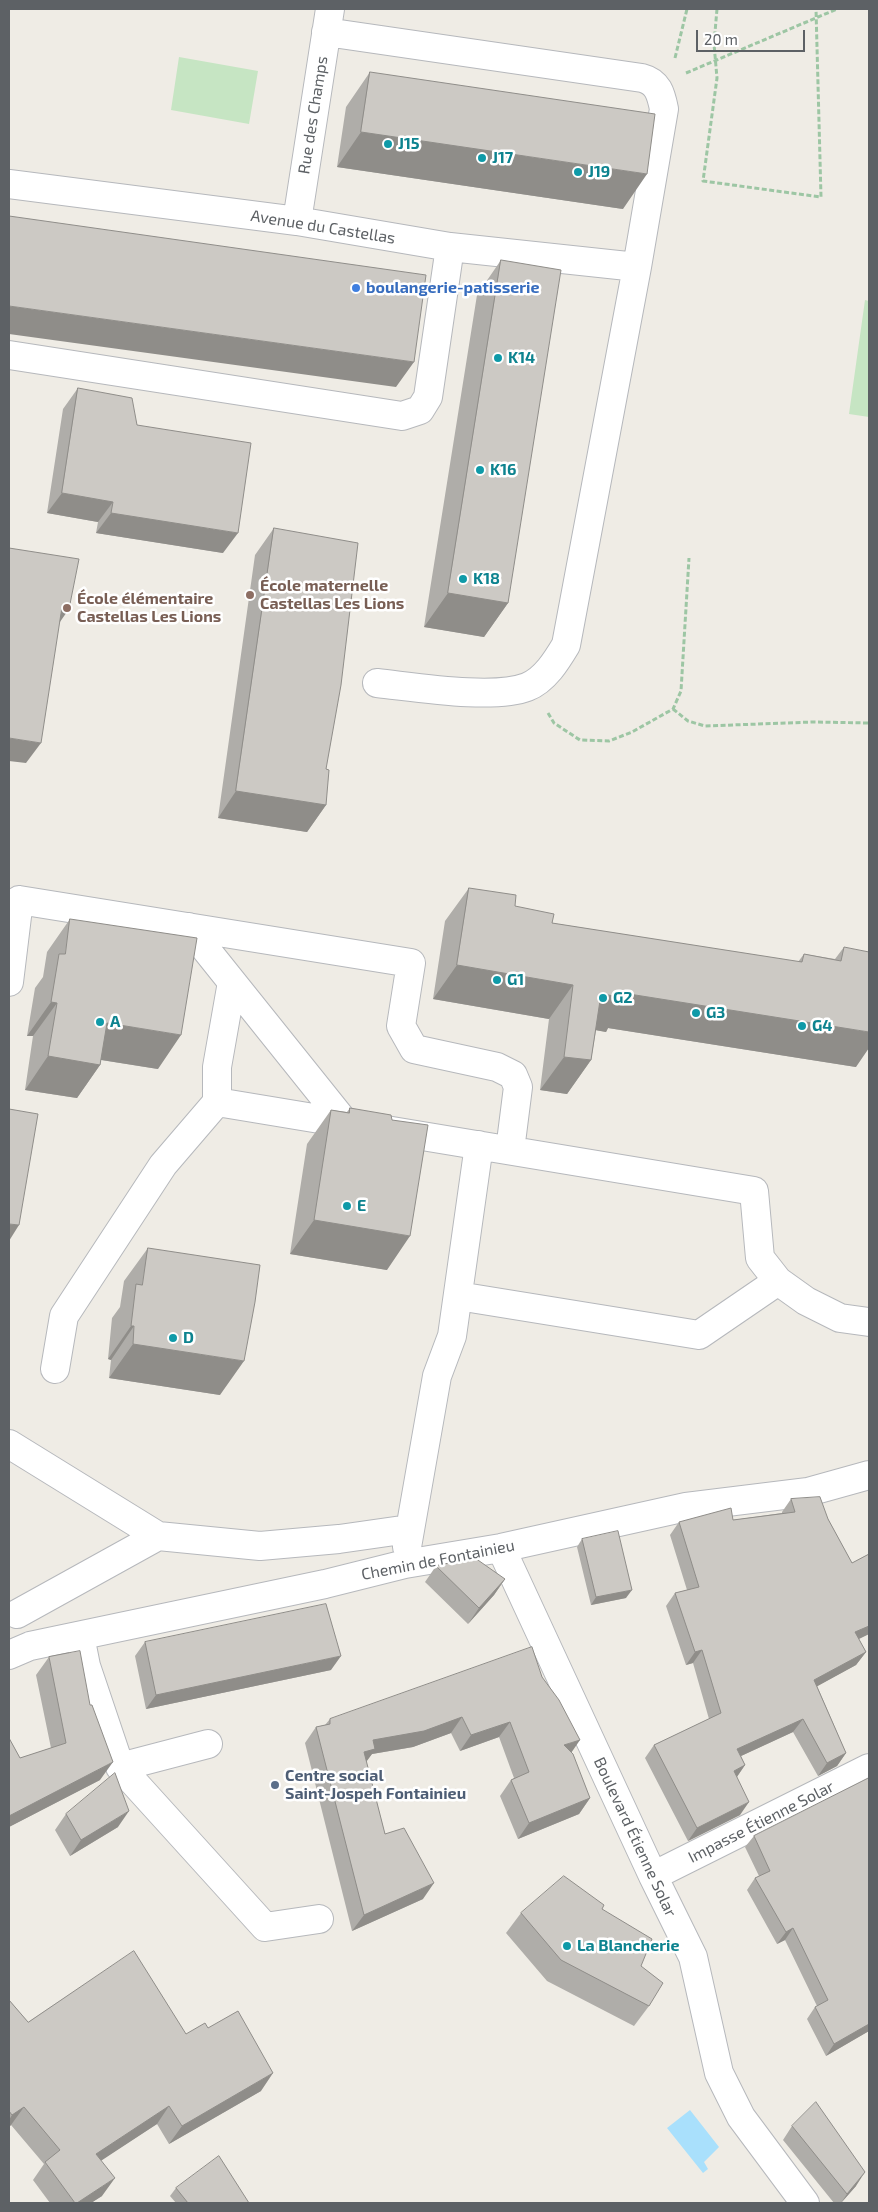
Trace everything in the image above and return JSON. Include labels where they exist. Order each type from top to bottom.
[{"type":"street","points":[[328,20],[650,80],[667,81],[662,97],[664,109],[637,267],[566,645],[553,667],[528,686],[497,693],[377,684]]},
{"type":"street","name":"Rue des Champs","points":[[297,221],[328,20]]},
{"type":"street","name":"Avenue du Castellas","points":[[9,184],[297,221],[450,247],[637,267]]},
{"type":"street","points":[[9,355],[402,416],[420,410],[428,397],[450,247]]},
{"type":"street","points":[[9,982],[19,900],[411,963],[401,1026],[414,1049],[497,1067],[512,1075],[518,1087],[510,1150]]},
{"type":"street","points":[[188,927],[345,1123]]},
{"type":"street","points":[[55,1369],[64,1316],[163,1165],[217,1102],[217,1067],[232,982]]},
{"type":"street","points":[[217,1102],[754,1191],[760,1258],[778,1281],[806,1301],[840,1318],[869,1322]]},
{"type":"street","points":[[405,1564],[409,1529],[437,1376],[452,1336],[458,1296],[470,1144]]},
{"type":"street","points":[[437,1376],[433,1342],[470,1144]]},
{"type":"street","points":[[458,1296],[699,1335],[778,1281]]},
{"type":"street","points":[[9,1444],[158,1536],[260,1546],[339,1539],[409,1529]]},
{"type":"street","name":"Chemin de Fontainieu","points":[[19,1650],[325,1584],[405,1564],[501,1548],[686,1508],[808,1492],[869,1475]]},
{"type":"street","points":[[19,1650],[13,1605],[158,1536]]},
{"type":"street","name":"Boulevard Étienne Solar","points":[[501,1548],[653,1876],[693,1957],[719,2073],[741,2117],[805,2203]]},
{"type":"street","points":[[80,1636],[86,1666],[120,1767],[265,1927],[319,1919]]},
{"type":"street","points":[[120,1767],[208,1744]]},
{"type":"street","name":"Impasse Étienne Solar","points":[[653,1876],[869,1768]]},
{"type":"path","points":[[667,81],[687,9]]},
{"type":"path","points":[[718,9],[714,44],[718,78],[703,182],[821,197],[816,9]]},
{"type":"path","points":[[667,81],[837,9]]},
{"type":"path","points":[[528,686],[554,723],[580,740],[609,740],[617,738],[632,732],[673,708],[681,691],[689,558]]},
{"type":"path","points":[[673,708],[688,721],[705,726],[869,723]]},
{"type":"green space","points":[[179,57],[258,71],[249,124],[171,110]]},
{"type":"green space","points":[[865,300],[869,301],[869,417],[849,414]]},
{"type":"water","points":[[690,2110],[719,2147],[704,2162],[708,2169],[703,2173],[667,2128]]},
{"type":"building","points":[[370,72],[655,114],[647,174],[361,132]]},
{"type":"building","points":[[9,216],[426,275],[414,362],[9,306]]},
{"type":"building","points":[[501,260],[561,270],[508,603],[448,593]]},
{"type":"building","points":[[78,388],[132,398],[137,425],[251,443],[238,533],[111,513],[113,502],[62,493]]},
{"type":"building","points":[[274,528],[358,543],[341,685],[326,769],[329,770],[326,805],[236,791]]},
{"type":"building","points":[[9,548],[79,559],[69,609],[62,607],[41,743],[9,738]]},
{"type":"building","points":[[469,888],[516,895],[515,906],[554,914],[552,923],[802,962],[804,954],[841,961],[844,947],[869,952],[869,1032],[629,994],[629,998],[601,994],[591,1060],[564,1057],[573,985],[457,965]]},
{"type":"building","name":"A","points":[[70,919],[197,938],[181,1035],[107,1023],[100,1065],[48,1056],[57,1003],[51,1002],[59,954],[65,954]]},
{"type":"building","points":[[350,1108],[391,1115],[392,1120],[428,1125],[410,1236],[314,1220],[331,1110],[349,1113]]},
{"type":"building","points":[[9,1109],[38,1114],[19,1225],[9,1224]]},
{"type":"building","points":[[148,1248],[260,1265],[244,1361],[133,1344],[134,1326],[131,1326],[136,1284],[142,1285]]},
{"type":"building","points":[[820,1497],[828,1519],[852,1563],[869,1554],[869,1626],[855,1632],[866,1652],[814,1680],[846,1753],[827,1763],[803,1719],[737,1749],[745,1765],[734,1771],[749,1802],[697,1828],[654,1745],[721,1713],[702,1650],[695,1652],[675,1593],[699,1587],[679,1522],[731,1508],[733,1520],[795,1512],[791,1499]]},
{"type":"building","points":[[618,1531],[632,1590],[596,1597],[582,1539]]},
{"type":"building","points":[[475,1558],[505,1579],[479,1608],[436,1566]]},
{"type":"building","points":[[326,1604],[341,1656],[156,1695],[145,1642]]},
{"type":"building","points":[[532,1647],[542,1677],[559,1700],[580,1740],[564,1745],[573,1754],[590,1798],[529,1823],[511,1780],[529,1772],[510,1722],[471,1735],[462,1717],[424,1731],[373,1740],[375,1749],[364,1752],[385,1834],[404,1828],[434,1883],[364,1915],[316,1727],[330,1724],[330,1719]]},
{"type":"building","points":[[80,1651],[90,1705],[92,1705],[113,1762],[9,1816],[9,1738],[20,1758],[66,1743],[49,1657]]},
{"type":"building","points":[[115,1773],[129,1811],[81,1840],[66,1814]]},
{"type":"building","points":[[869,1778],[869,2024],[834,2044],[815,2007],[828,2000],[793,1928],[786,1932],[755,1878],[770,1871],[754,1836]]},
{"type":"building","points":[[564,1876],[604,1905],[602,1909],[652,1939],[641,1966],[663,1983],[649,2006],[561,1960],[521,1913]]},
{"type":"building","points":[[134,1951],[186,2034],[205,2023],[208,2028],[238,2011],[273,2073],[182,2126],[169,2106],[96,2154],[115,2178],[75,2203],[45,2162],[60,2150],[24,2107],[12,2115],[9,2111],[9,2000],[28,2022]]},
{"type":"building","points":[[816,2102],[865,2172],[847,2194],[792,2126]]},
{"type":"building","points":[[219,2156],[249,2203],[188,2203],[176,2188]]},
{"type":"place","name":"J15","points":[[388,144]]},
{"type":"place","name":"J17","points":[[482,158]]},
{"type":"place","name":"J19","points":[[578,172]]},
{"type":"place","name":"boulangerie-patisserie","points":[[356,288]]},
{"type":"place","name":"K14","points":[[498,358]]},
{"type":"place","name":"K16","points":[[480,470]]},
{"type":"place","name":"K18","points":[[463,579]]},
{"type":"place","name":"École maternelle Castellas Les Lions","points":[[250,595]]},
{"type":"place","name":"École élémentaire Castellas Les Lions","points":[[67,608]]},
{"type":"place","name":"G1","points":[[497,980]]},
{"type":"place","name":"G2","points":[[603,998]]},
{"type":"place","name":"G3","points":[[696,1013]]},
{"type":"place","name":"A","points":[[100,1022]]},
{"type":"place","name":"G4","points":[[802,1026]]},
{"type":"place","name":"E","points":[[347,1206]]},
{"type":"place","name":"D","points":[[173,1338]]},
{"type":"place","name":"Centre social Saint-Jospeh Fontainieu","points":[[275,1785]]},
{"type":"place","name":"La Blancherie","points":[[567,1946]]}]
